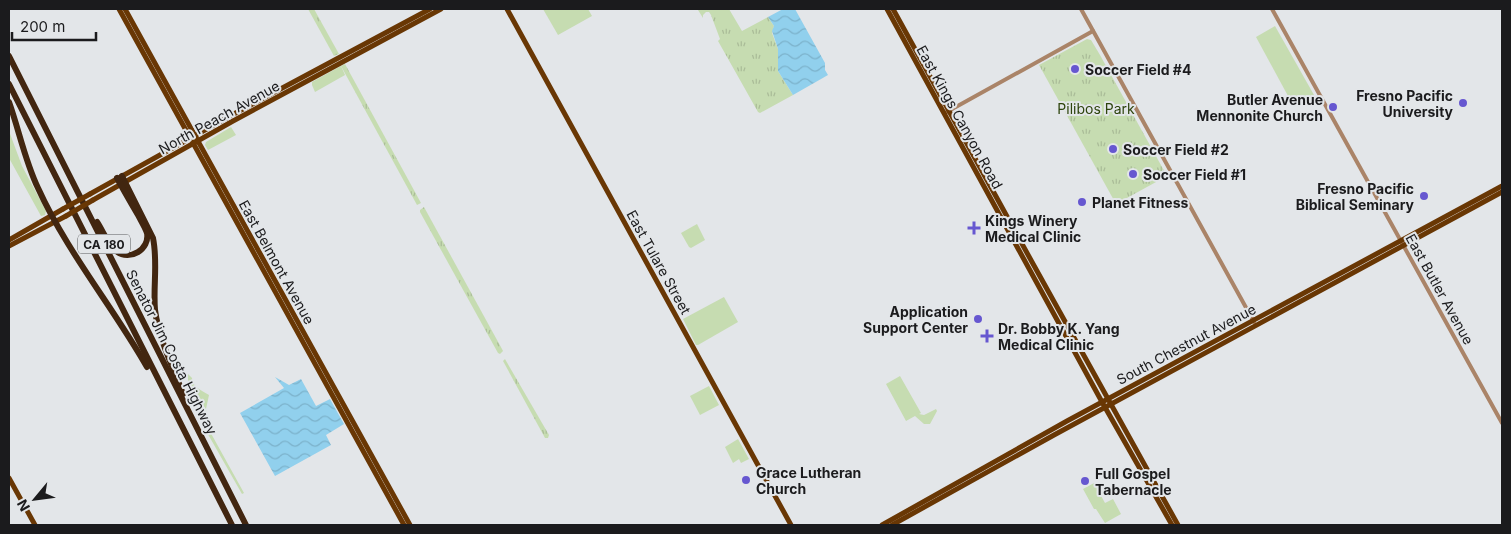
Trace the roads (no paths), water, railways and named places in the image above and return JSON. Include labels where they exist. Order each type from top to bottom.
[{"type":"highway","name":"Senator Jim Costa Highway","points":[[9,56],[246,525]]},
{"type":"highway","name":"Senator Jim Costa Highway","points":[[9,84],[232,525]]},
{"type":"highway","points":[[9,102],[32,176],[54,218],[76,257],[128,334],[188,438]]},
{"type":"highway","points":[[41,121],[116,252],[131,255],[142,249],[146,243],[147,234],[121,180]]},
{"type":"highway","points":[[121,180],[154,238],[155,300],[158,327],[199,432]]},
{"type":"main road","name":"East Belmont Avenue","points":[[119,9],[410,525]]},
{"type":"main road","name":"East Belmont Avenue","points":[[125,9],[404,525]]},
{"type":"main road","name":"North Peach Avenue","points":[[9,243],[54,218],[63,209],[121,180],[267,97],[430,9]]},
{"type":"main road","name":"North Peach Avenue","points":[[194,139],[244,115],[441,9]]},
{"type":"main road","name":"East Tulare Street","points":[[507,9],[791,525]]},
{"type":"main road","name":"East Kings Canyon Road","points":[[887,9],[947,111]]},
{"type":"main road","name":"East Kings Canyon Road","points":[[894,9],[947,111],[1172,525]]},
{"type":"main road","points":[[360,52],[378,40],[380,36]]},
{"type":"main road","points":[[306,82],[308,78],[323,67]]},
{"type":"main road","points":[[244,115],[248,110],[266,100],[267,97]]},
{"type":"main road","name":"North Peach Avenue","points":[[9,243],[22,232],[54,218],[66,216],[121,180]]},
{"type":"main road","name":"South Chestnut Avenue","points":[[882,525],[1032,444],[1164,369],[1254,323],[1282,312],[1502,186]]},
{"type":"main road","name":"South Chestnut Avenue","points":[[1106,403],[1147,385],[1300,296],[1502,192]]},
{"type":"main road","points":[[1282,312],[1282,309],[1299,300],[1300,296]]},
{"type":"main road","points":[[1147,385],[1149,381],[1162,373],[1164,369]]},
{"type":"main road","name":"East Kings Canyon Road","points":[[1106,403],[1178,525]]},
{"type":"main road","name":"South Chestnut Avenue","points":[[892,525],[1032,444]]},
{"type":"main road","points":[[9,478],[35,525]]},
{"type":"street","points":[[1081,9],[1254,323]]},
{"type":"street","name":"East Butler Avenue","points":[[1272,9],[1502,423]]},
{"type":"street","points":[[947,111],[1093,31]]},
{"type":"water","points":[[783,9],[795,9],[825,63],[825,70],[828,75],[793,95],[778,71],[778,49],[772,31],[774,26],[768,17]]},
{"type":"water","points":[[275,377],[289,385],[301,379],[316,406],[330,399],[344,424],[326,435],[331,445],[275,476],[240,413],[284,388]]},
{"type":"place","name":"Soccer Field #4","points":[[1075,69]]},
{"type":"place","name":"Fresno Pacific University","points":[[1463,103]]},
{"type":"place","name":"Butler Avenue Mennonite Church","points":[[1333,107]]},
{"type":"place","name":"Soccer Field #2","points":[[1113,149]]},
{"type":"place","name":"Soccer Field #1","points":[[1133,174]]},
{"type":"place","name":"Fresno Pacific Biblical Seminary","points":[[1424,196]]},
{"type":"place","name":"Planet Fitness","points":[[1082,202]]},
{"type":"place","name":"Kings Winery Medical Clinic","points":[[974,228]]},
{"type":"place","name":"Application Support Center","points":[[978,319]]},
{"type":"place","name":"Dr. Bobby K. Yang Medical Clinic","points":[[987,336]]},
{"type":"place","name":"Grace Lutheran Church","points":[[746,480]]},
{"type":"place","name":"Full Gospel Tabernacle","points":[[1085,481]]},
{"type":"park label","name":"Pilibos Park","points":[[1096,108]]}]
